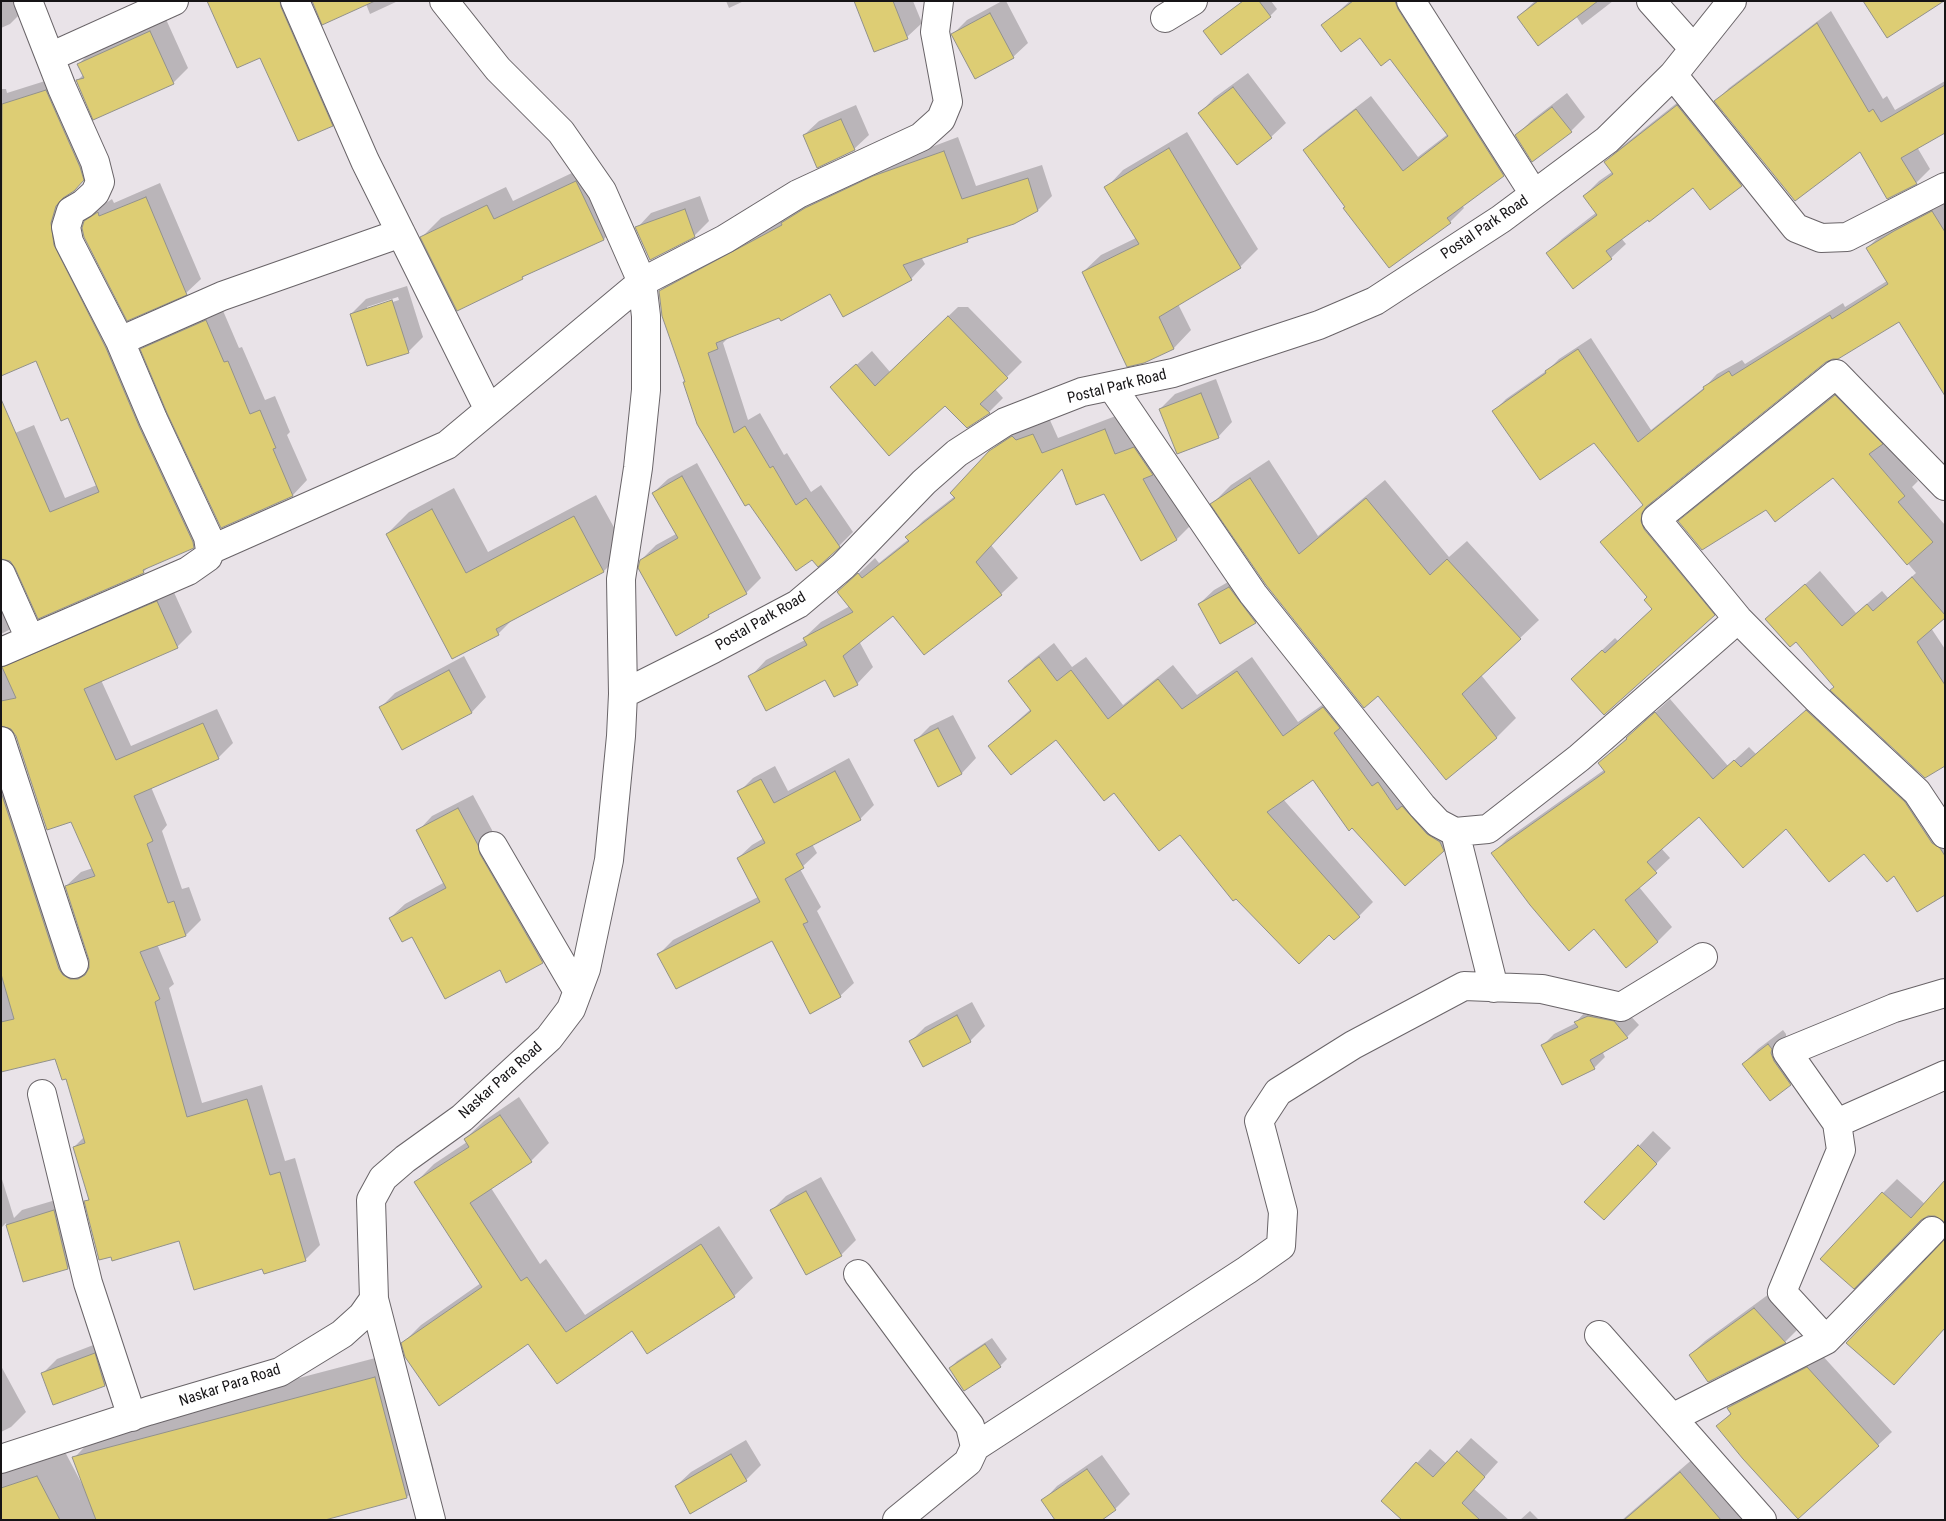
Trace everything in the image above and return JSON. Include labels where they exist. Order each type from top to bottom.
[{"type":"street","points":[[1,652],[188,571],[208,557],[210,550],[208,537],[153,419],[120,341],[69,242],[66,227],[71,211],[83,204],[95,193],[100,182],[95,162],[28,1]]},
{"type":"street","points":[[50,56],[174,1]]},
{"type":"street","points":[[295,1],[365,161],[489,410]]},
{"type":"street","points":[[444,1],[498,69],[561,132],[602,191],[642,282],[646,316],[646,390],[638,468],[621,579],[623,694],[608,860],[586,968],[578,990]]},
{"type":"street","points":[[210,550],[447,445],[642,282],[725,239],[798,194],[921,137],[941,119],[948,102],[935,32],[939,1]]},
{"type":"street","points":[[1165,18],[1193,1]]},
{"type":"street","points":[[1411,1],[1534,194]]},
{"type":"street","points":[[1651,1],[1692,48]]},
{"type":"street","name":"Postal Park Road","points":[[623,694],[798,604],[843,566],[924,482],[957,453],[1005,422],[1082,392],[1173,373],[1320,325],[1375,301],[1501,219],[1607,140],[1673,75],[1692,48],[1732,1]]},
{"type":"street","points":[[1673,75],[1796,228],[1821,238],[1847,237],[1945,187]]},
{"type":"street","points":[[120,341],[222,296],[401,233]]},
{"type":"street","points":[[1945,486],[1836,374],[1656,519],[1738,619],[1816,698],[1917,792],[1945,834]]},
{"type":"street","points":[[1112,387],[1253,594],[1422,806],[1438,823],[1455,832],[1488,829],[1580,758],[1738,619]]},
{"type":"street","points":[[1,574],[30,639]]},
{"type":"street","points":[[1,741],[74,964]]},
{"type":"street","points":[[1455,832],[1494,988]]},
{"type":"street","points":[[493,846],[578,990]]},
{"type":"street","points":[[897,1520],[968,1462],[975,1447],[1281,1246],[1283,1212],[1259,1121],[1278,1092],[1354,1045],[1464,986],[1542,989],[1621,1007],[1703,957]]},
{"type":"street","name":"Naskar Para Road","points":[[1,1459],[280,1372],[342,1334],[362,1316],[374,1299],[371,1200],[383,1178],[405,1159],[462,1118],[549,1038],[571,1008],[578,990]]},
{"type":"street","points":[[1826,1340],[1782,1292],[1841,1150],[1837,1123],[1787,1052],[1894,1008],[1945,993]]},
{"type":"street","points":[[1837,1123],[1945,1074]]},
{"type":"street","points":[[42,1094],[88,1283],[132,1417]]},
{"type":"street","points":[[1672,1418],[1826,1340],[1932,1231]]},
{"type":"street","points":[[858,1274],[970,1426],[975,1447]]},
{"type":"street","points":[[374,1299],[431,1520]]},
{"type":"street","points":[[1599,1335],[1762,1520]]},
{"type":"building","points":[[207,1],[280,1],[333,126],[298,141],[260,58],[237,68]]},
{"type":"building","points":[[312,1],[375,1],[322,25]]},
{"type":"building","points":[[854,1],[893,1],[908,39],[874,52]]},
{"type":"building","points":[[1243,1],[1259,1],[1271,17],[1221,55],[1203,31]]},
{"type":"building","points":[[1353,1],[1395,1],[1398,9],[1504,176],[1447,218],[1451,223],[1389,268],[1343,208],[1345,207],[1303,150],[1356,109],[1403,171],[1448,136],[1390,59],[1381,66],[1360,38],[1341,52],[1321,25]]},
{"type":"building","points":[[1538,1],[1598,1],[1538,46],[1517,17]]},
{"type":"building","points":[[1863,1],[1944,1],[1887,38]]},
{"type":"building","points":[[990,13],[1014,58],[975,79],[951,34]]},
{"type":"building","points":[[1817,23],[1869,112],[1873,109],[1881,122],[1945,85],[1945,133],[1901,158],[1917,184],[1887,199],[1860,152],[1795,201],[1714,101]]},
{"type":"building","points":[[150,31],[174,84],[93,120],[76,80],[84,78],[77,64]]},
{"type":"building","points":[[1233,87],[1272,138],[1237,165],[1198,113]]},
{"type":"building","points":[[46,90],[84,180],[56,206],[51,223],[54,245],[106,348],[139,426],[193,542],[194,548],[143,570],[144,573],[38,619],[15,568],[10,561],[1,559],[1,399],[50,512],[99,492],[68,418],[61,421],[36,361],[1,376],[2,104]]},
{"type":"building","points":[[1677,105],[1742,186],[1710,210],[1693,188],[1649,222],[1648,220],[1606,251],[1612,259],[1573,289],[1546,253],[1597,215],[1583,196],[1613,174],[1604,162]]},
{"type":"building","points":[[1552,107],[1572,132],[1532,162],[1515,135]]},
{"type":"building","points":[[841,119],[855,150],[817,168],[803,135]]},
{"type":"building","points":[[1169,148],[1241,268],[1159,317],[1174,349],[1144,363],[1127,367],[1082,272],[1139,244],[1104,187]]},
{"type":"building","points":[[944,151],[962,199],[1028,178],[1038,211],[1014,224],[967,239],[968,242],[903,265],[912,280],[843,317],[830,294],[781,321],[779,318],[716,343],[718,349],[708,353],[734,433],[745,426],[770,468],[773,466],[796,505],[806,498],[840,547],[818,567],[812,560],[796,571],[749,504],[745,506],[697,424],[683,382],[685,382],[662,316],[659,291],[782,225],[781,223],[805,208],[873,176]]},
{"type":"building","points":[[576,181],[604,240],[522,277],[523,279],[457,311],[420,237],[487,205],[494,219]]},
{"type":"building","points":[[146,197],[187,295],[127,321],[84,237],[82,228],[84,221],[98,212],[99,216]]},
{"type":"building","points":[[685,209],[695,237],[650,260],[635,227]]},
{"type":"building","points":[[1932,211],[1945,232],[1945,396],[1899,322],[1838,359],[1826,362],[1646,507],[1642,513],[1641,521],[1644,529],[1715,615],[1604,715],[1571,679],[1602,650],[1605,653],[1652,609],[1644,600],[1647,597],[1600,542],[1643,505],[1594,443],[1540,480],[1492,411],[1578,349],[1638,442],[1704,389],[1703,387],[1729,371],[1732,376],[1830,315],[1832,319],[1888,284],[1866,248]]},
{"type":"building","points":[[392,300],[409,353],[367,366],[350,314]]},
{"type":"building","points":[[948,316],[1008,378],[980,404],[990,413],[967,428],[945,406],[889,456],[830,387],[856,364],[875,386]]},
{"type":"building","points":[[206,320],[224,362],[228,361],[250,414],[260,410],[276,448],[273,449],[293,496],[221,528],[167,413],[140,349]]},
{"type":"building","points":[[1201,393],[1219,438],[1177,454],[1159,409]]},
{"type":"building","points":[[1835,395],[1883,444],[1869,454],[1905,496],[1898,502],[1933,542],[1907,565],[1833,478],[1775,522],[1766,510],[1702,550],[1678,521]]},
{"type":"building","points":[[1105,429],[1115,454],[1134,447],[1153,475],[1143,479],[1177,540],[1141,561],[1104,494],[1076,505],[1062,469],[976,562],[1002,595],[924,655],[893,616],[843,656],[858,685],[834,697],[825,680],[766,711],[748,676],[807,645],[803,638],[853,612],[837,592],[858,573],[862,578],[909,541],[905,537],[955,498],[950,493],[989,451],[1012,436],[1016,440],[1033,434],[1042,453]]},
{"type":"building","points":[[682,476],[747,594],[708,615],[709,617],[676,636],[638,568],[640,560],[678,538],[652,493]]},
{"type":"building","points":[[1250,478],[1299,554],[1366,498],[1430,575],[1447,559],[1521,639],[1462,694],[1497,738],[1446,780],[1378,696],[1364,708],[1266,585],[1210,504]]},
{"type":"building","points":[[432,509],[466,573],[574,516],[604,572],[496,629],[499,635],[452,659],[386,534]]},
{"type":"building","points":[[1912,577],[1945,615],[1945,618],[1917,642],[1945,685],[1945,766],[1925,778],[1830,690],[1834,687],[1796,642],[1790,647],[1765,619],[1805,584],[1842,626],[1867,604],[1873,611]]},
{"type":"building","points":[[1229,587],[1256,623],[1220,644],[1198,604]]},
{"type":"building","points":[[157,601],[178,648],[84,689],[116,760],[203,723],[219,759],[134,796],[153,841],[147,844],[168,903],[174,901],[186,936],[140,952],[160,999],[155,1002],[187,1117],[247,1099],[270,1175],[280,1172],[306,1261],[264,1274],[262,1269],[194,1290],[179,1241],[112,1261],[111,1257],[99,1260],[84,1201],[89,1200],[73,1147],[85,1143],[66,1079],[62,1080],[55,1059],[1,1072],[1,1022],[14,1019],[1,974],[1,792],[59,969],[63,975],[70,979],[78,979],[85,975],[89,968],[89,960],[65,886],[95,876],[71,822],[47,830],[16,736],[11,729],[1,726],[1,701],[16,698],[2,667]]},
{"type":"building","points":[[1039,657],[1057,681],[1071,670],[1108,719],[1158,679],[1182,709],[1237,671],[1283,736],[1323,707],[1340,728],[1334,733],[1372,786],[1378,782],[1397,810],[1402,806],[1427,834],[1440,842],[1444,851],[1405,886],[1352,828],[1349,831],[1313,780],[1267,812],[1360,917],[1334,940],[1329,935],[1299,964],[1236,899],[1233,901],[1180,835],[1159,851],[1114,793],[1104,801],[1056,740],[1011,775],[988,746],[1031,711],[1008,681]]},
{"type":"building","points":[[449,670],[472,713],[402,750],[379,707]]},
{"type":"building","points":[[1806,710],[1905,802],[1932,843],[1940,848],[1945,856],[1945,895],[1917,912],[1894,876],[1887,882],[1864,854],[1829,882],[1786,829],[1743,868],[1699,817],[1647,862],[1657,873],[1625,900],[1658,942],[1626,968],[1594,929],[1569,951],[1530,905],[1491,853],[1605,772],[1598,763],[1655,712],[1713,779],[1734,760],[1741,767]]},
{"type":"building","points":[[938,728],[962,774],[938,787],[914,740]]},
{"type":"building","points":[[835,771],[861,820],[796,854],[804,868],[785,879],[808,922],[803,924],[841,997],[810,1014],[772,941],[676,989],[657,954],[760,902],[737,858],[765,843],[737,791],[761,779],[774,803]]},
{"type":"building","points":[[458,808],[478,845],[480,854],[543,963],[506,983],[500,970],[445,999],[412,937],[402,942],[389,918],[446,888],[416,830]]},
{"type":"building","points":[[957,1015],[971,1042],[923,1067],[909,1041]]},
{"type":"building","points":[[1588,1016],[1614,1021],[1628,1038],[1590,1060],[1595,1069],[1562,1085],[1541,1045],[1578,1027],[1574,1022]]},
{"type":"building","points":[[1768,1044],[1772,1049],[1771,1053],[1774,1061],[1791,1085],[1770,1101],[1742,1064]]},
{"type":"building","points":[[500,1115],[532,1162],[470,1203],[521,1281],[527,1277],[566,1332],[701,1244],[735,1297],[647,1354],[632,1331],[557,1384],[528,1344],[439,1406],[405,1357],[401,1343],[482,1287],[414,1182],[469,1147],[464,1139]]},
{"type":"building","points":[[1638,1145],[1657,1164],[1604,1220],[1584,1202]]},
{"type":"building","points":[[1945,1180],[1945,1223],[1935,1216],[1928,1216],[1921,1220],[1854,1289],[1820,1259],[1882,1192],[1911,1218]]},
{"type":"building","points":[[806,1191],[842,1256],[806,1275],[770,1210]]},
{"type":"building","points":[[54,1210],[68,1269],[23,1282],[6,1225]]},
{"type":"building","points":[[1945,1239],[1945,1328],[1894,1385],[1846,1343]]},
{"type":"building","points":[[1754,1308],[1786,1343],[1708,1382],[1689,1355]]},
{"type":"building","points":[[985,1344],[1001,1367],[964,1391],[949,1368]]},
{"type":"building","points":[[95,1353],[105,1386],[53,1405],[41,1373]]},
{"type":"building","points":[[1807,1367],[1879,1446],[1798,1519],[1743,1459],[1716,1426],[1731,1414],[1727,1408]]},
{"type":"building","points":[[375,1377],[407,1498],[325,1520],[96,1520],[72,1457]]},
{"type":"building","points":[[1457,1451],[1485,1477],[1462,1503],[1480,1520],[1402,1520],[1381,1501],[1416,1462],[1433,1477]]},
{"type":"building","points":[[731,1454],[747,1481],[690,1514],[675,1486]]},
{"type":"building","points":[[1087,1469],[1116,1510],[1102,1520],[1055,1520],[1041,1500]]},
{"type":"building","points":[[1680,1472],[1721,1520],[1624,1520]]},
{"type":"building","points":[[37,1476],[60,1520],[1,1520],[1,1488]]}]
